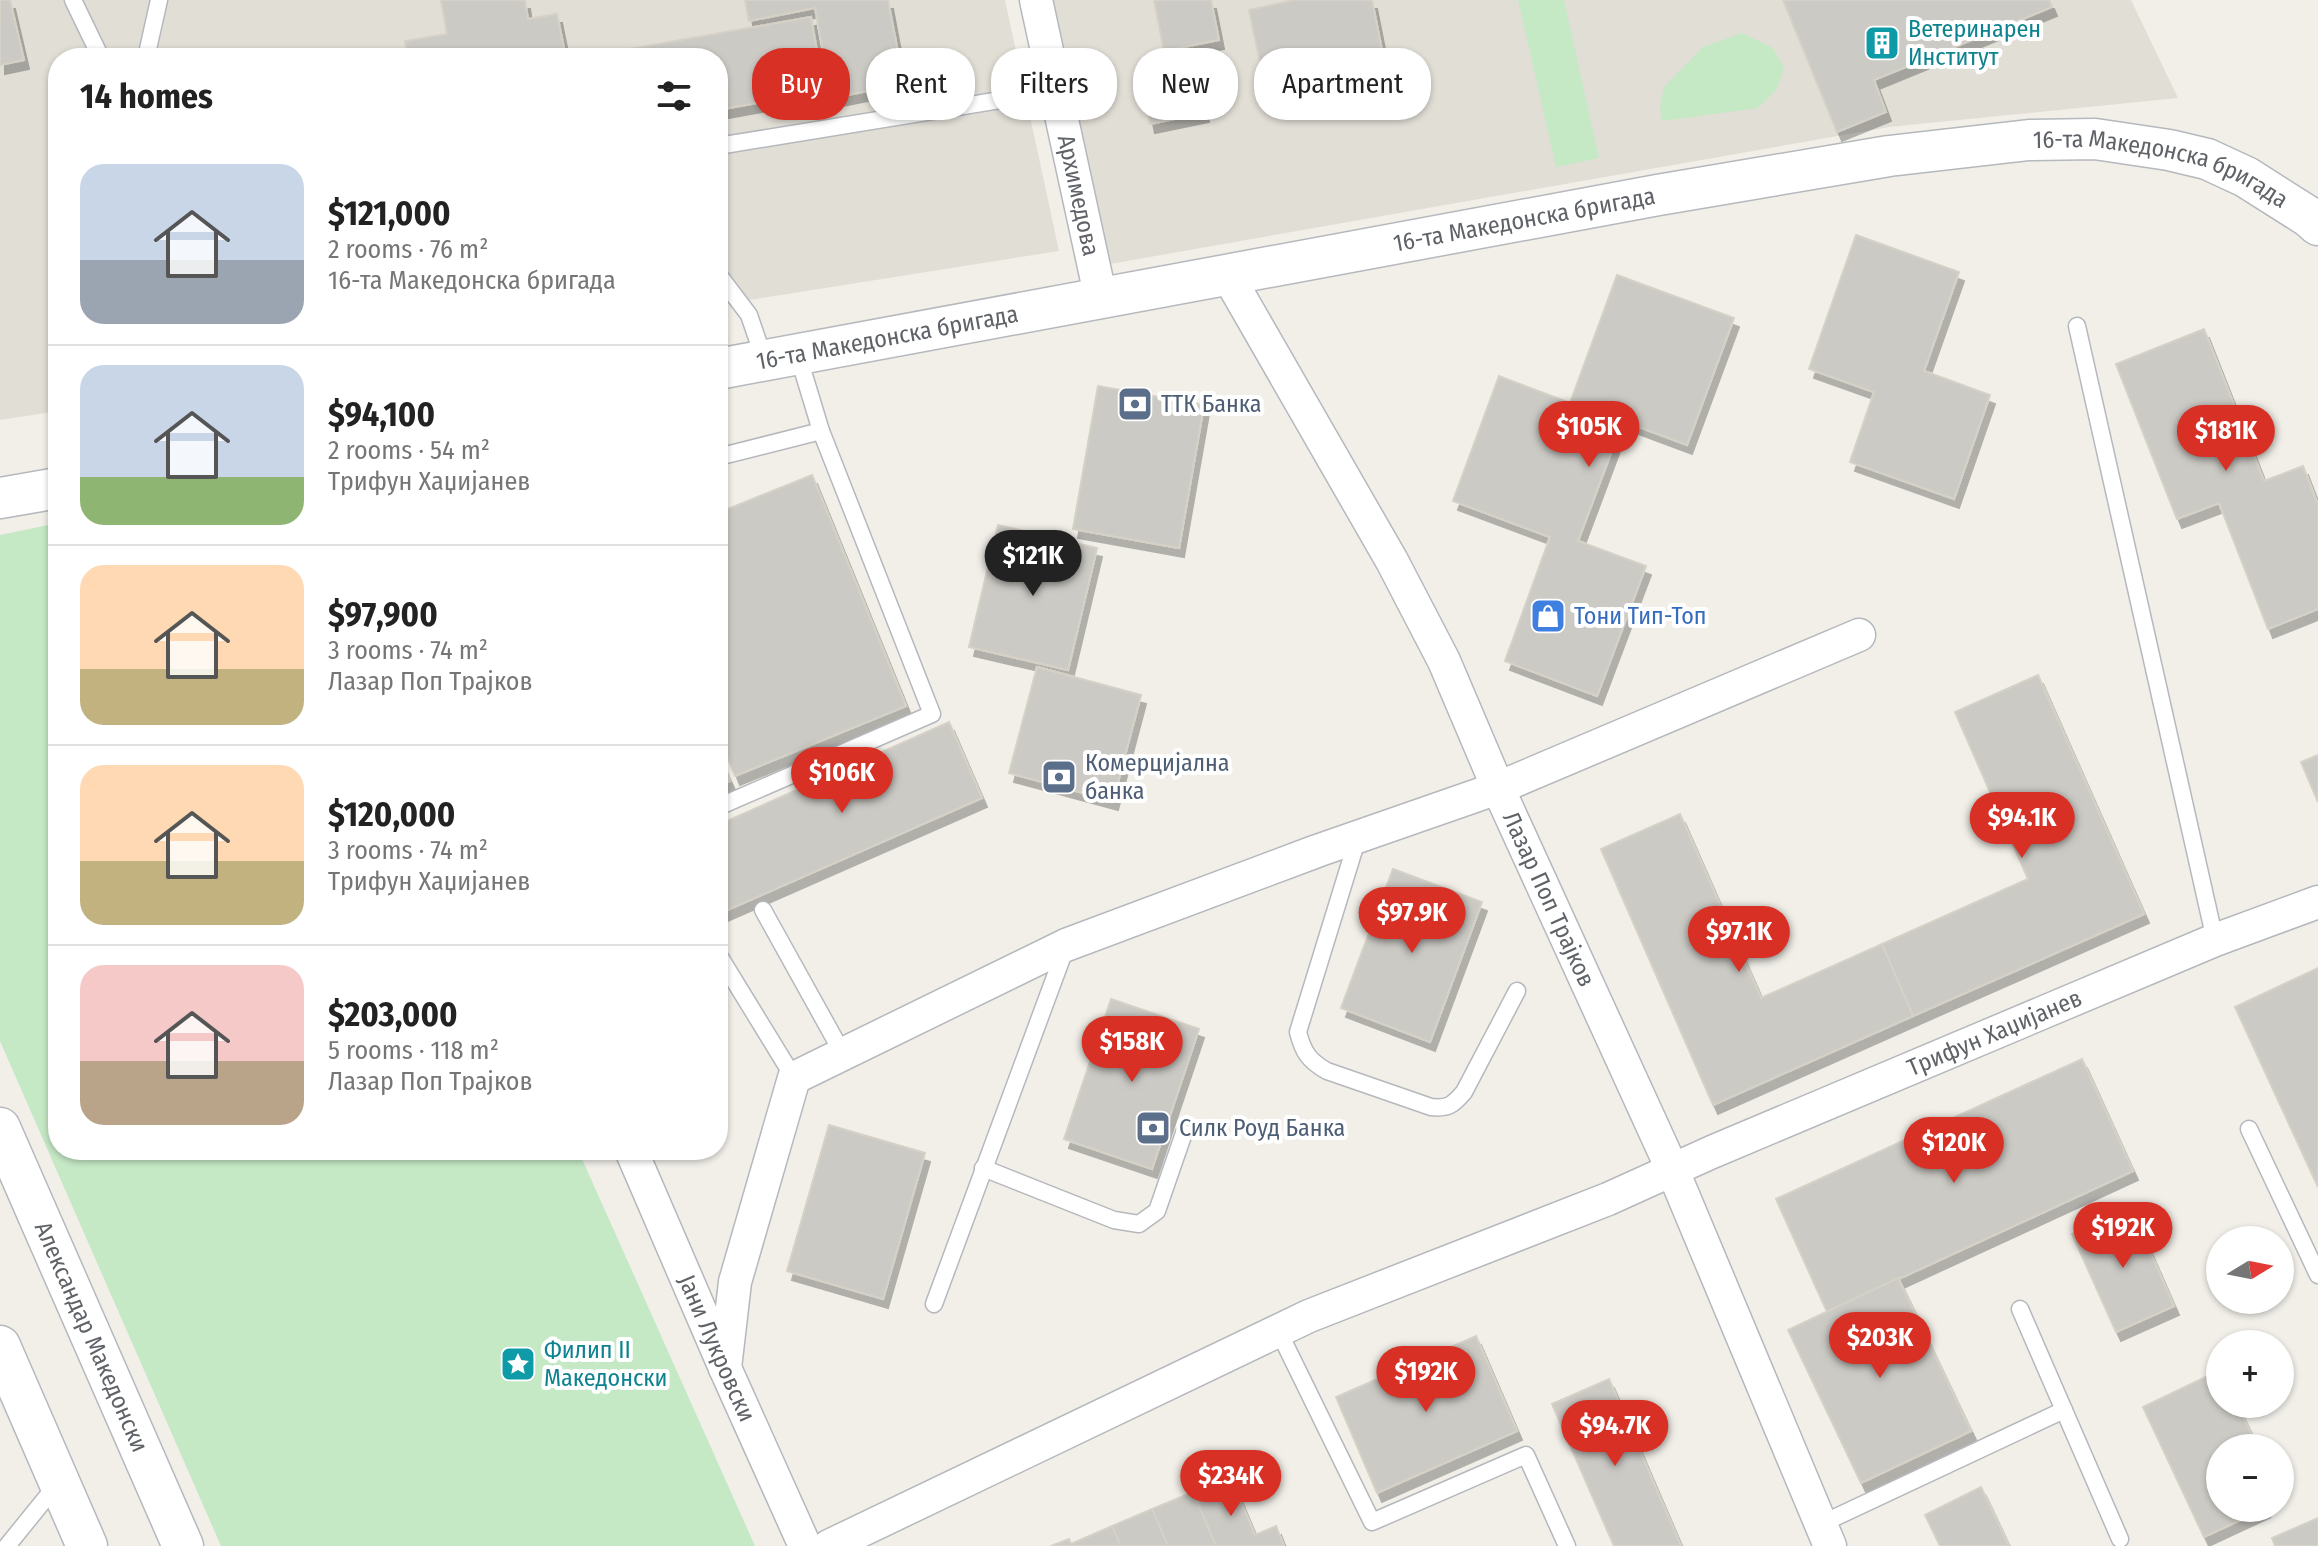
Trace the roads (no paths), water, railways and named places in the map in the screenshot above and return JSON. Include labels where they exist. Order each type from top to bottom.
[{"type":"street","name":"Архимедова","points":[[1036,0],[1046,48]]},
{"type":"street","name":"Архимедова","points":[[1061,120],[1101,299]]},
{"type":"street","name":"16-та Македонска бригада","points":[[728,367],[1625,201],[1889,156],[2029,140],[2095,139],[2207,159],[2246,177],[2318,225]]},
{"type":"street","name":"Лазар Поп Трајков","points":[[1227,274],[1399,573],[1444,661],[1498,788],[1673,1171],[1825,1535]]},
{"type":"street","points":[[0,498],[48,490]]},
{"type":"street","points":[[725,1368],[735,1282],[794,1078],[1066,945],[1498,788],[1859,635]]},
{"type":"street","name":"Трифун Хаџијанев","points":[[829,1546],[1278,1330],[1608,1199],[1712,1152],[2215,940],[2318,902]]},
{"type":"street","name":"Александар Македонски","points":[[0,1128],[183,1546]]},
{"type":"street","name":"Јани Лукровски","points":[[635,1160],[805,1546]]},
{"type":"street","points":[[0,1346],[87,1546]]},
{"type":"lane","points":[[73,0],[96,48]]},
{"type":"lane","points":[[148,48],[159,0]]},
{"type":"lane","points":[[728,144],[991,101]]},
{"type":"lane","points":[[728,287],[781,358],[821,431],[932,714],[728,803]]},
{"type":"lane","points":[[2077,326],[2215,940]]},
{"type":"lane","points":[[728,454],[821,431]]},
{"type":"lane","points":[[1358,837],[1298,1032],[1302,1050],[1311,1062],[1342,1076],[1445,1109],[1464,1092],[1517,991]]},
{"type":"lane","points":[[763,910],[843,1054]]},
{"type":"lane","points":[[934,1304],[1066,945]]},
{"type":"lane","points":[[728,970],[794,1078]]},
{"type":"lane","points":[[2249,1129],[2318,1275]]},
{"type":"lane","points":[[983,1168],[1114,1220],[1139,1224],[1157,1211],[1184,1133]]},
{"type":"lane","points":[[2020,1309],[2120,1539]]},
{"type":"lane","points":[[1278,1330],[1372,1522],[1526,1455],[1567,1546]]},
{"type":"lane","points":[[1825,1535],[2064,1410]]},
{"type":"lane","points":[[7,1546],[59,1482]]},
{"type":"place","name":"Ветеринарен Институт","points":[[1882,43]]},
{"type":"place","name":"ТТК Банка","points":[[1135,404]]},
{"type":"place","name":"Тони Тип-Топ","points":[[1548,616]]},
{"type":"place","name":"Комерцијална банка","points":[[1059,777]]},
{"type":"place","name":"Силк Роуд Банка","points":[[1153,1128]]},
{"type":"place","name":"Филип II Македонски","points":[[518,1364]]}]
